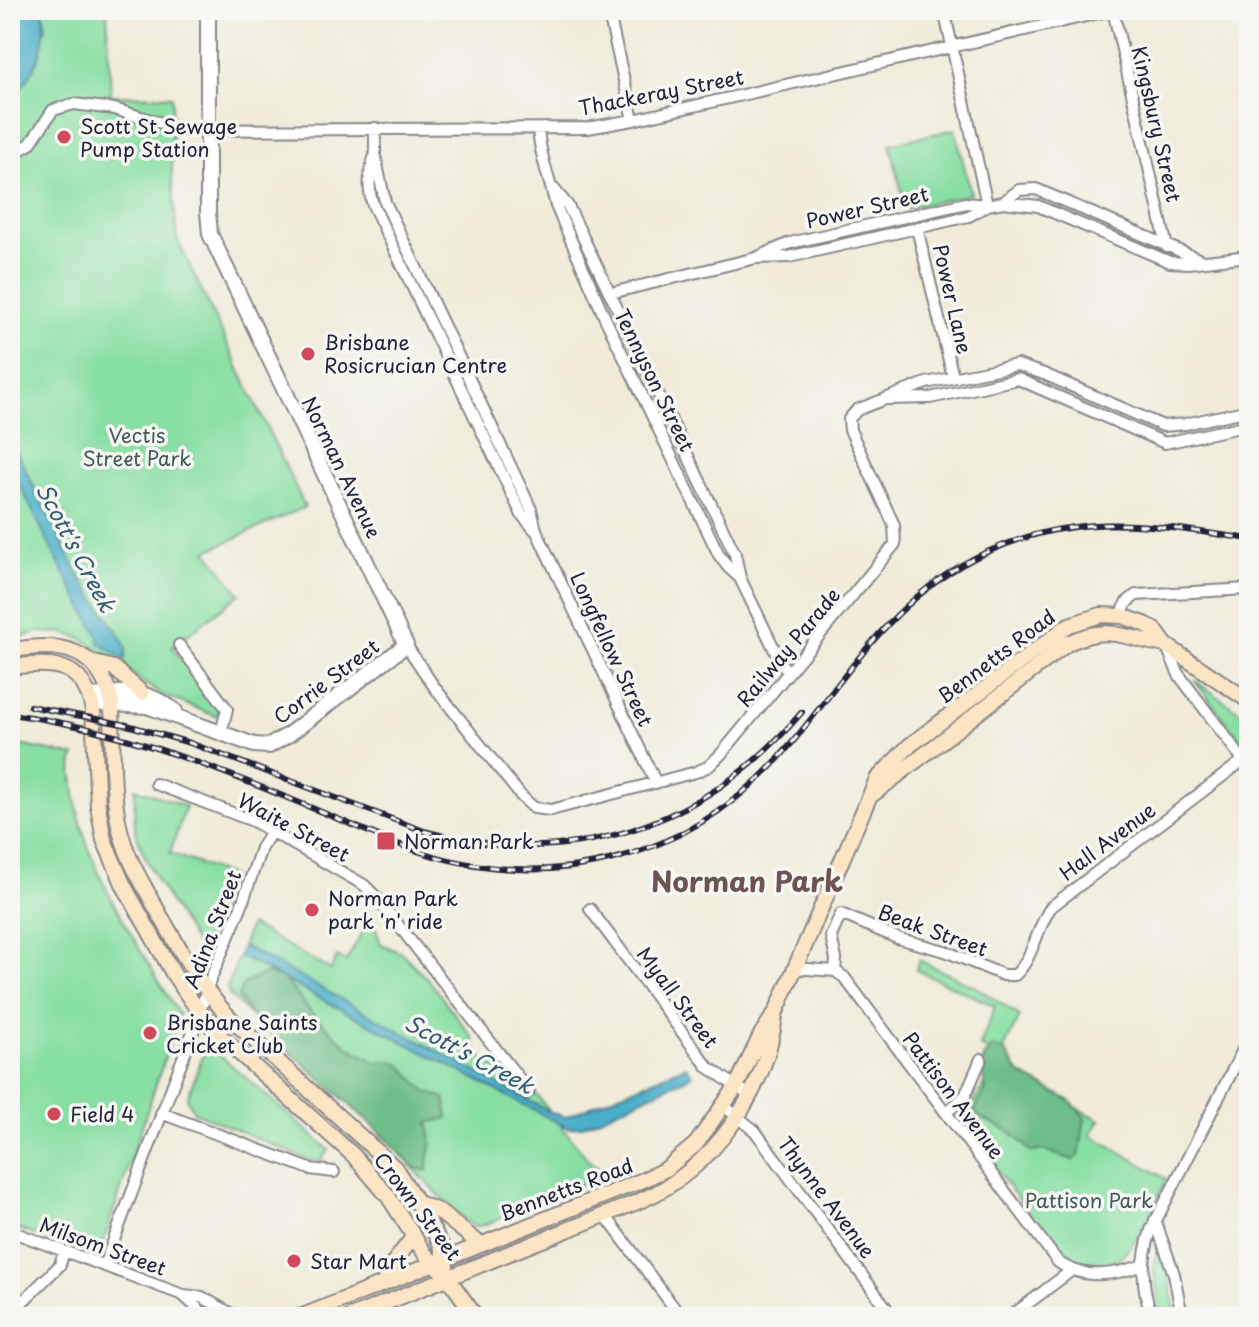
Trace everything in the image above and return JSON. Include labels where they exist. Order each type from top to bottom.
[{"type":"main road","name":"Bennetts Road","points":[[963,714],[1069,625],[1090,616],[1122,616],[1155,630],[1166,645],[1249,701]]},
{"type":"main road","name":"Bennetts Road","points":[[350,1317],[656,1194],[683,1178],[708,1155],[737,1116],[742,1091],[772,1039],[776,1012],[877,779],[897,756],[1076,639],[1099,633],[1120,633],[1166,645]]},
{"type":"main road","points":[[10,651],[54,646],[71,650],[90,662],[104,678],[111,698]]},
{"type":"main road","points":[[90,662],[114,668],[142,693]]},
{"type":"main road","points":[[10,667],[47,664],[64,668],[82,681],[91,700]]},
{"type":"main road","name":"Crown Street","points":[[111,698],[116,807],[124,842],[139,876],[188,964],[229,1017],[402,1177],[418,1203],[448,1278]]},
{"type":"main road","name":"Crown Street","points":[[91,700],[100,817],[109,855],[174,975],[200,1013],[227,1042],[353,1155],[391,1201],[414,1236],[439,1261]]},
{"type":"main road","name":"Bennetts Road","points":[[300,1317],[656,1175],[696,1144],[724,1106],[742,1091]]},
{"type":"main road","points":[[418,1203],[438,1211],[480,1244]]},
{"type":"main road","points":[[383,1284],[391,1266],[414,1236]]},
{"type":"main road","points":[[448,1278],[476,1317]]},
{"type":"street","name":"Norman Avenue","points":[[208,10],[208,224],[214,245],[406,645],[435,688],[517,792],[534,808]]},
{"type":"street","points":[[608,10],[633,120]]},
{"type":"street","points":[[944,10],[987,205]]},
{"type":"street","name":"Thackeray Street","points":[[10,156],[30,144],[53,110],[74,104],[114,109],[180,130],[588,128],[1112,10]]},
{"type":"street","name":"Kingsbury Street","points":[[1112,10],[1167,247]]},
{"type":"street","name":"Longfellow Street","points":[[375,128],[375,155],[369,170],[369,192],[373,205],[522,515],[536,530],[656,783]]},
{"type":"street","name":"Tennyson Street","points":[[538,129],[541,160],[554,189],[568,206],[611,293],[735,554],[740,578],[781,664],[789,672]]},
{"type":"street","name":"Tennyson Street","points":[[554,189],[556,206],[600,307],[723,561],[740,578]]},
{"type":"street","name":"Power Street","points":[[1003,202],[1019,190],[1034,189],[1207,262]]},
{"type":"street","name":"Power Street","points":[[611,293],[756,258],[788,244],[951,206],[972,202],[987,205]]},
{"type":"street","name":"Power Street","points":[[756,258],[789,257],[917,228],[969,216],[987,205],[1003,202],[1038,206],[1170,262],[1207,262],[1249,256]]},
{"type":"street","name":"Power Lane","points":[[917,228],[953,377]]},
{"type":"street","name":"Railway Parade","points":[[534,808],[551,810],[709,766],[895,544],[894,525],[849,422],[857,410],[918,385],[1008,366],[1025,366],[1166,427],[1249,410]]},
{"type":"street","points":[[883,399],[930,398],[1015,379],[1165,443],[1249,425]]},
{"type":"street","points":[[1122,616],[1126,603],[1136,595],[1249,589]]},
{"type":"street","points":[[91,700],[111,698],[141,704],[221,733],[227,709],[179,645]]},
{"type":"street","name":"Corrie Street","points":[[221,733],[254,745],[269,746],[288,735],[406,645]]},
{"type":"street","name":"Bennetts Road","points":[[1166,645],[1179,675],[1247,762]]},
{"type":"street","points":[[111,698],[126,691],[142,693],[161,700],[185,718]]},
{"type":"street","name":"Hall Avenue","points":[[1013,976],[1022,968],[1045,916],[1060,900],[1247,762]]},
{"type":"street","name":"Waite Street","points":[[156,784],[246,817],[364,885],[490,1048],[529,1091]]},
{"type":"street","name":"Adina Street","points":[[104,1266],[261,848],[272,831]]},
{"type":"street","name":"Myall Street","points":[[590,909],[703,1061],[742,1091]]},
{"type":"street","name":"Beak Street","points":[[835,971],[831,936],[841,914],[897,938],[945,951],[1003,975],[1013,976]]},
{"type":"street","points":[[794,968],[835,971]]},
{"type":"street","name":"Pattison Avenue","points":[[835,971],[848,981],[1049,1252],[1072,1270]]},
{"type":"street","points":[[1152,1317],[1145,1293],[1143,1265],[1147,1241],[1249,1038]]},
{"type":"street","points":[[946,1113],[965,1096],[981,1059]]},
{"type":"street","name":"Thynne Avenue","points":[[724,1106],[755,1131],[893,1317]]},
{"type":"street","points":[[161,1113],[310,1169],[334,1172]]},
{"type":"street","points":[[605,1215],[681,1317]]},
{"type":"street","points":[[1155,1220],[1174,1274],[1182,1317]]},
{"type":"street","name":"Milsom Street","points":[[10,1231],[183,1295],[202,1297],[237,1317]]},
{"type":"street","points":[[10,1314],[60,1265],[64,1251]]},
{"type":"street","points":[[1010,1317],[1072,1270],[1116,1274],[1143,1265]]},
{"type":"street","name":"Milsom Street","points":[[183,1295],[207,1317]]},
{"type":"green space","name":"Vectis Street Park","points":[[43,10],[107,10],[111,95],[172,96],[172,178],[177,239],[305,507],[207,551],[240,594],[172,647],[218,706],[216,716],[160,694],[83,639],[64,633],[38,632],[10,641],[10,100],[18,92],[46,28]]},
{"type":"green space","points":[[955,129],[971,194],[906,209],[890,144]]},
{"type":"green space","points":[[1194,680],[1249,718],[1249,745],[1246,747]]},
{"type":"green space","points":[[10,743],[75,756],[72,767],[74,786],[88,847],[114,905],[179,1015],[98,1258],[10,1226]]},
{"type":"green space","points":[[135,788],[186,806],[170,853],[231,876],[201,954],[145,857],[135,826]]},
{"type":"green space","points":[[372,916],[381,944],[402,953],[430,982],[473,1038],[480,1057],[497,1068],[515,1091],[529,1099],[536,1094],[590,1162],[608,1173],[475,1227],[444,1200],[370,1123],[229,994],[227,988],[250,925],[331,970],[337,957],[346,961]]},
{"type":"green space","points":[[919,960],[976,987],[1020,1016],[1000,1057],[980,1046],[995,1006],[916,970]]},
{"type":"green space","points":[[267,973],[284,979],[314,1016],[349,1047],[375,1062],[393,1061],[402,1066],[426,1092],[445,1098],[448,1118],[428,1123],[431,1143],[428,1171],[415,1168],[371,1124],[254,1019],[238,997],[244,983]]},
{"type":"green space","points":[[207,1044],[329,1150],[321,1160],[311,1161],[194,1112],[187,1099]]},
{"type":"green space","points":[[993,1047],[1005,1051],[1020,1074],[1071,1101],[1085,1118],[1079,1156],[1073,1160],[1043,1150],[1032,1152],[1009,1131],[981,1118],[974,1111],[986,1090],[983,1061]]},
{"type":"green space","name":"Pattison Park","points":[[995,1064],[1100,1120],[1091,1135],[1167,1179],[1141,1232],[1117,1260],[1102,1267],[1084,1267],[1063,1258],[968,1133],[962,1117],[969,1112]]},
{"type":"green space","points":[[1157,1251],[1161,1252],[1168,1270],[1176,1317],[1161,1317],[1153,1265]]},
{"type":"water","points":[[10,10],[43,10],[44,35],[33,70],[10,100]]},
{"type":"water","points":[[10,439],[78,574],[123,640],[125,660],[99,643],[99,637],[10,465]]},
{"type":"water","points":[[243,946],[548,1111],[565,1117],[686,1066],[693,1075],[583,1126],[568,1128],[239,956]]},
{"type":"railway","points":[[10,714],[113,735],[163,751],[262,787],[408,848],[461,862],[514,869],[566,867],[616,858],[665,841],[710,816],[753,784],[791,744],[901,611],[955,569],[987,552],[1054,530],[1117,524],[1249,539]]},
{"type":"railway","points":[[30,706],[127,725],[190,743],[424,831],[478,842],[531,846],[582,842],[631,830],[678,811],[723,785],[764,752],[802,712]]},
{"type":"place","name":"Scott St Sewage Pump Station","points":[[64,137]]},
{"type":"place","name":"Brisbane Rosicrucian Centre","points":[[308,354]]},
{"type":"place","name":"Norman Park","points":[[386,841]]},
{"type":"place","name":"Norman Park park 'n' ride","points":[[312,910]]},
{"type":"place","name":"Brisbane Saints Cricket Club","points":[[150,1033]]},
{"type":"place","name":"Field 4","points":[[54,1114]]},
{"type":"place","name":"Star Mart","points":[[294,1261]]},
{"type":"district","name":"Norman Park","points":[[747,880]]},
{"type":"water label","name":"Scott's Creek","points":[[77,547]]},
{"type":"water label","name":"Scott's Creek","points":[[470,1053]]}]
